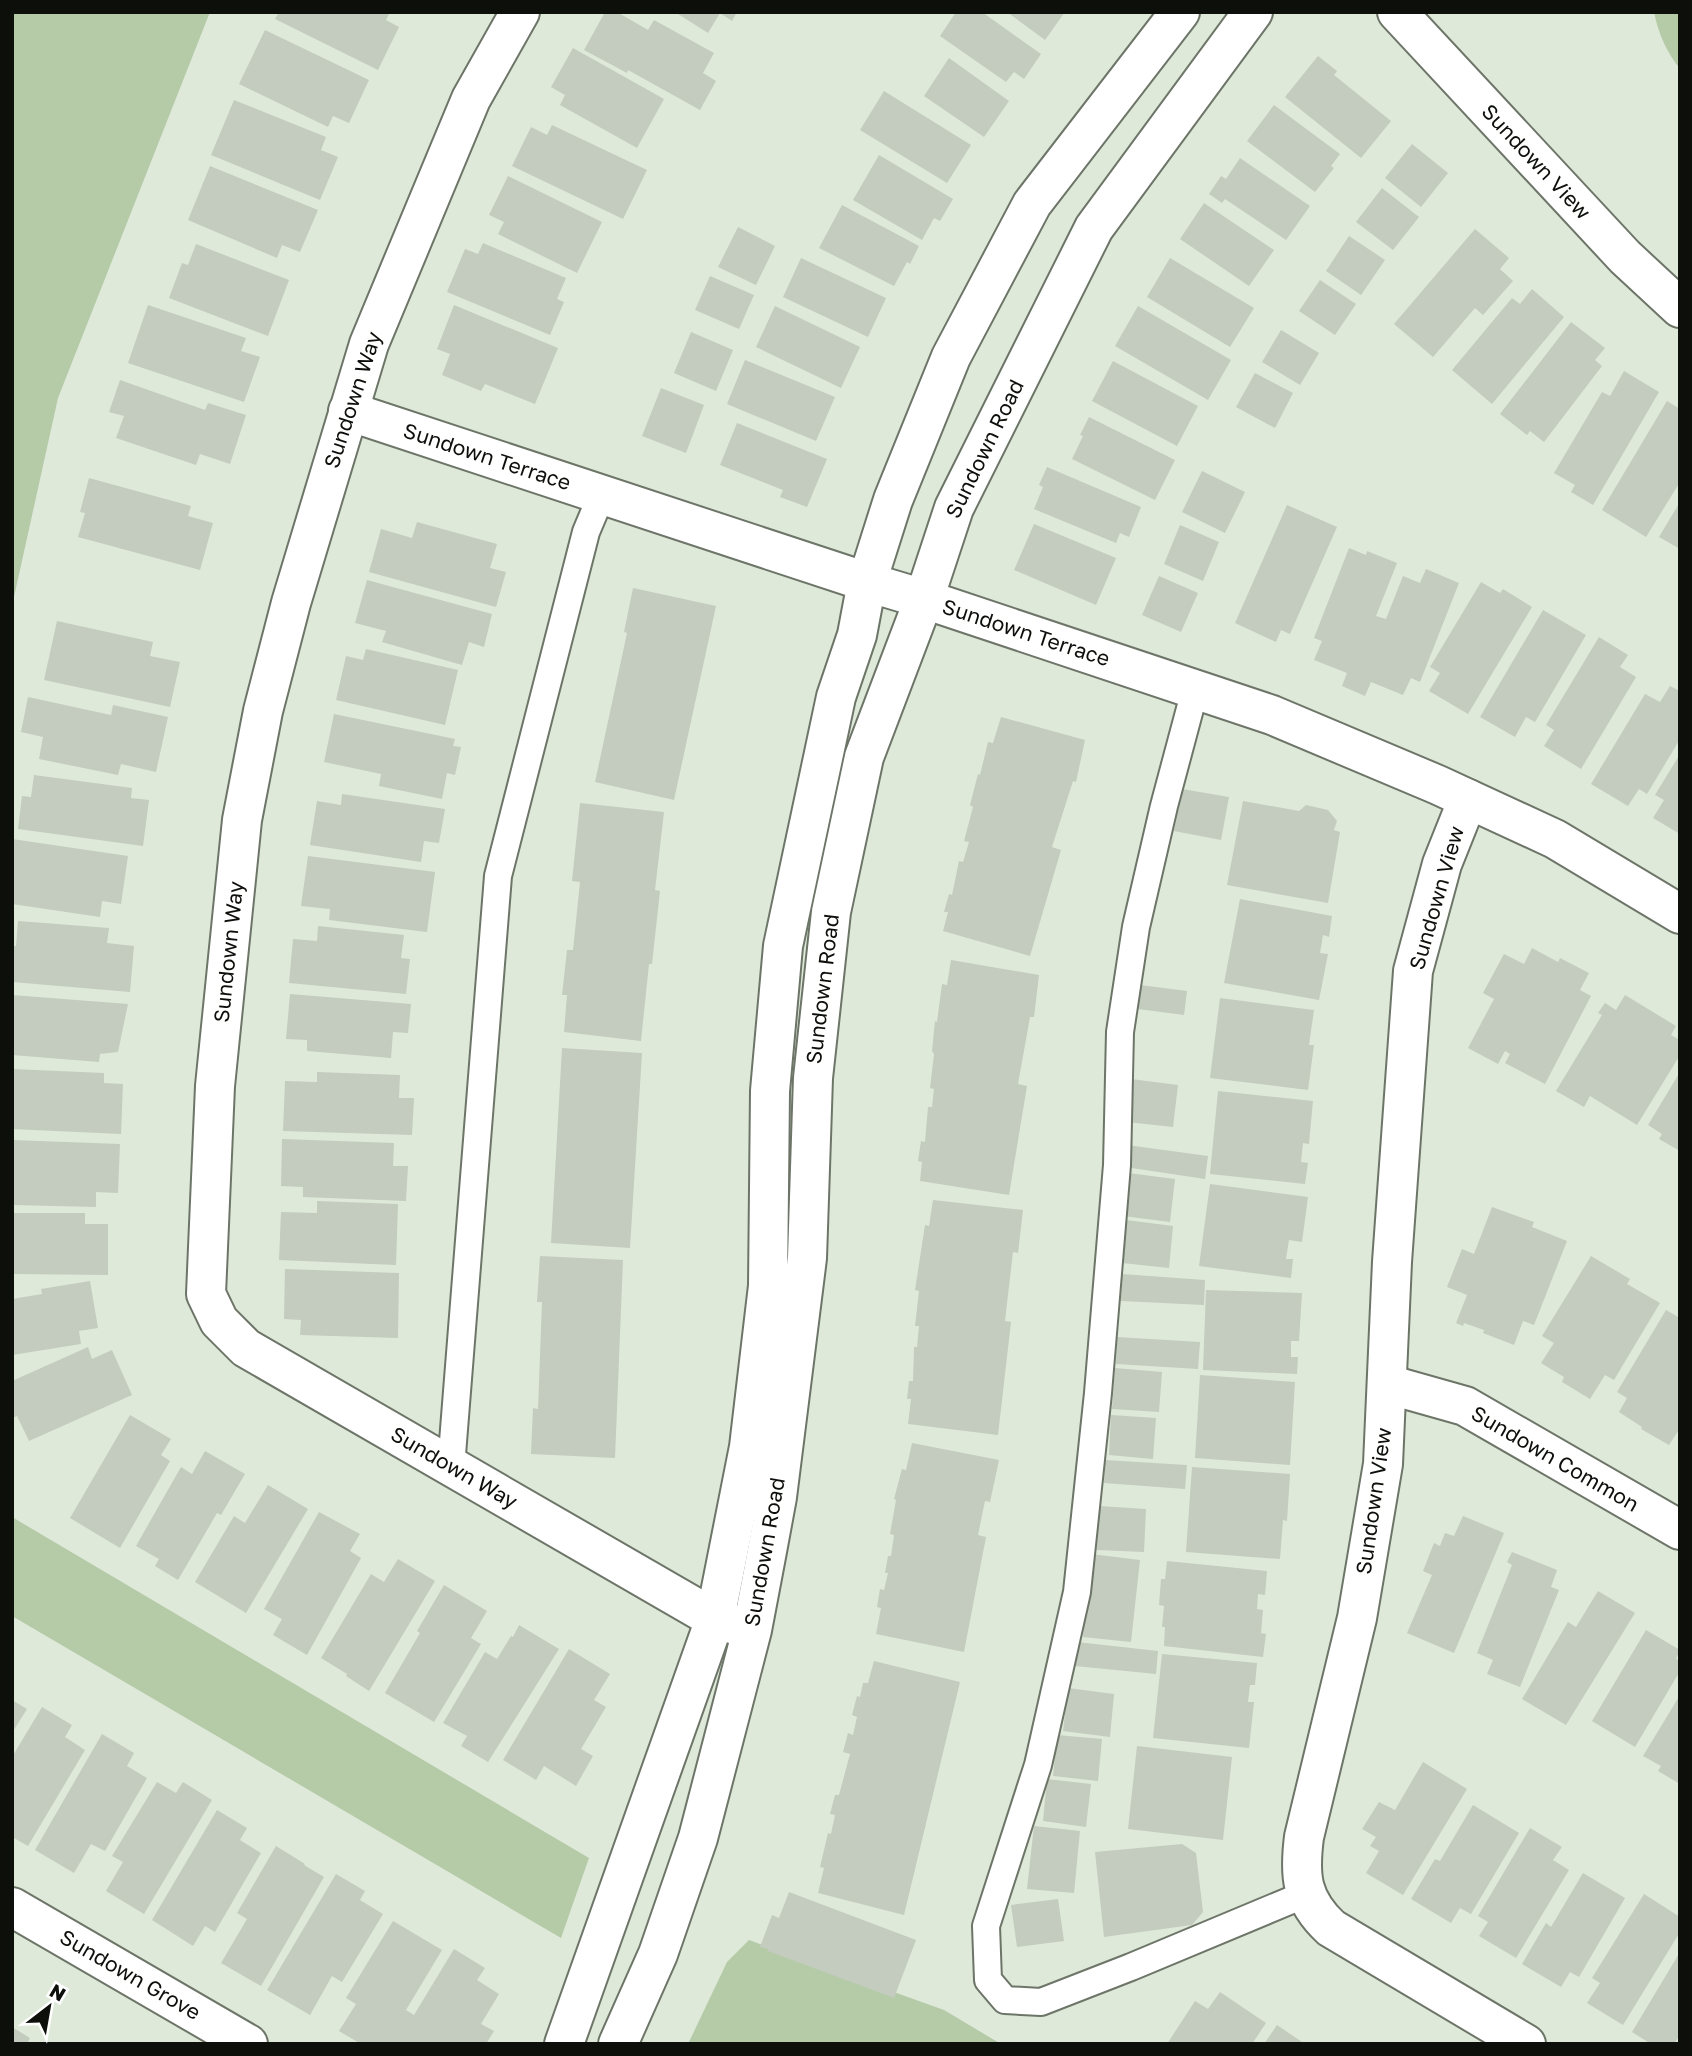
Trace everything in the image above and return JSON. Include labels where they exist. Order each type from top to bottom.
[{"type":"street","name":"Sundown Way","points":[[520,12],[471,99],[369,344],[291,603],[267,698],[242,820],[215,1086],[206,1293],[219,1321],[246,1348],[715,1619],[751,1630]]},
{"type":"street","name":"Sundown Road","points":[[564,2044],[715,1619],[749,1447],[768,1286],[770,1091],[783,946],[836,697],[857,635],[867,582],[893,500],[951,357],[1032,204],[1180,12]]},
{"type":"street","name":"Sundown Road","points":[[618,2044],[658,1954],[698,1838],[751,1630],[777,1497],[807,1258],[813,1078],[831,912],[864,757],[924,599],[954,508],[1094,228],[1252,12]]},
{"type":"street","name":"Sundown View","points":[[1397,12],[1625,257],[1680,308]]},
{"type":"street","name":"Sundown Terrace","points":[[348,411],[1272,715],[1555,839],[1680,914]]},
{"type":"street","name":"Sundown View","points":[[1468,799],[1442,864],[1413,971],[1392,1262],[1383,1464],[1357,1618],[1304,1837],[1301,1867],[1306,1894],[1312,1907],[1331,1928],[1526,2044]]},
{"type":"street","name":"Sundown Common","points":[[1387,1384],[1465,1406],[1680,1530]]},
{"type":"street","name":"Sundown Grove","points":[[12,1906],[248,2044]]},
{"type":"lane","points":[[451,1467],[498,876],[586,532],[602,494]]},
{"type":"lane","points":[[1195,690],[1136,927],[1120,1032],[1117,1165],[1098,1393],[1077,1591],[1038,1765],[986,1926],[988,1980],[1005,2000],[1041,2002],[1306,1894]]},
{"type":"green space","points":[[12,12],[210,12],[58,398],[12,606]]},
{"type":"green space","points":[[1654,12],[1680,12],[1680,69],[1664,42]]},
{"type":"green space","points":[[12,1517],[589,1858],[561,1938],[12,1616]]},
{"type":"green space","points":[[749,1940],[944,2010],[1001,2044],[688,2044],[727,1962]]},
{"type":"building","points":[[279,12],[390,12],[386,20],[399,27],[378,70],[275,19]]},
{"type":"building","points":[[605,12],[617,12],[648,30],[654,20],[714,53],[703,73],[716,81],[700,110],[628,70],[627,73],[584,50]]},
{"type":"building","points":[[675,12],[737,12],[732,21],[720,13],[708,33]]},
{"type":"building","points":[[956,12],[982,12],[1041,54],[1024,79],[1014,72],[1006,82],[940,36]]},
{"type":"building","points":[[1007,12],[1065,12],[1045,40]]},
{"type":"building","points":[[265,30],[369,80],[349,123],[333,116],[328,127],[239,84]]},
{"type":"building","points":[[573,48],[664,99],[637,148],[560,105],[565,95],[551,87]]},
{"type":"building","points":[[1318,56],[1337,71],[1334,75],[1391,121],[1361,158],[1285,97]]},
{"type":"building","points":[[949,58],[1009,101],[984,137],[924,96]]},
{"type":"building","points":[[884,91],[971,145],[947,183],[860,130]]},
{"type":"building","points":[[234,100],[326,137],[321,150],[338,157],[320,200],[211,155]]},
{"type":"building","points":[[1274,105],[1340,154],[1331,166],[1334,168],[1315,192],[1247,141]]},
{"type":"building","points":[[552,125],[647,170],[623,219],[512,166],[531,127],[547,135]]},
{"type":"building","points":[[1412,144],[1448,173],[1421,207],[1385,178]]},
{"type":"building","points":[[879,155],[953,199],[940,221],[934,218],[922,240],[853,200]]},
{"type":"building","points":[[1240,158],[1310,206],[1286,240],[1225,199],[1222,203],[1209,194],[1221,176],[1226,179]]},
{"type":"building","points":[[210,166],[318,210],[300,252],[282,245],[277,258],[188,220]]},
{"type":"building","points":[[508,176],[602,222],[577,273],[498,234],[504,222],[489,215]]},
{"type":"building","points":[[1382,188],[1419,217],[1393,250],[1356,222]]},
{"type":"building","points":[[1204,203],[1274,250],[1249,286],[1180,239]]},
{"type":"building","points":[[842,205],[919,246],[894,286],[819,248]]},
{"type":"building","points":[[738,227],[775,246],[756,285],[718,267]]},
{"type":"building","points":[[1475,229],[1509,258],[1500,269],[1513,281],[1483,315],[1475,308],[1433,357],[1394,324]]},
{"type":"building","points":[[1349,236],[1385,260],[1361,295],[1326,271]]},
{"type":"building","points":[[483,243],[566,278],[557,299],[564,302],[550,335],[447,292],[465,249],[478,254]]},
{"type":"building","points":[[196,244],[289,280],[268,336],[169,298],[182,263],[188,265]]},
{"type":"building","points":[[801,258],[886,298],[868,337],[783,297]]},
{"type":"building","points":[[1170,258],[1254,308],[1230,347],[1147,297]]},
{"type":"building","points":[[710,276],[754,295],[739,329],[695,310]]},
{"type":"building","points":[[1320,280],[1356,304],[1335,335],[1299,311]]},
{"type":"building","points":[[1532,289],[1564,317],[1492,404],[1452,370],[1512,298],[1520,304]]},
{"type":"building","points":[[148,305],[246,338],[241,351],[260,357],[244,402],[128,363]]},
{"type":"building","points":[[454,305],[558,348],[535,404],[485,384],[481,391],[442,375],[450,354],[437,349]]},
{"type":"building","points":[[775,306],[860,347],[841,388],[756,347]]},
{"type":"building","points":[[1138,306],[1231,360],[1208,400],[1115,346]]},
{"type":"building","points":[[1571,322],[1605,348],[1595,360],[1602,366],[1544,442],[1530,431],[1527,435],[1500,414]]},
{"type":"building","points":[[1281,330],[1319,353],[1300,385],[1262,362]]},
{"type":"building","points":[[691,332],[733,350],[716,391],[674,373]]},
{"type":"building","points":[[745,360],[835,397],[816,441],[727,404]]},
{"type":"building","points":[[1113,361],[1198,406],[1177,446],[1092,401]]},
{"type":"building","points":[[1624,371],[1659,392],[1593,505],[1571,492],[1575,485],[1554,473],[1602,392],[1610,396]]},
{"type":"building","points":[[1255,373],[1293,393],[1275,428],[1236,407]]},
{"type":"building","points":[[120,380],[205,410],[208,403],[246,415],[230,464],[200,454],[196,465],[116,438],[124,416],[109,412]]},
{"type":"building","points":[[661,388],[704,405],[686,453],[642,436]]},
{"type":"building","points":[[1667,401],[1680,409],[1680,482],[1646,537],[1602,510]]},
{"type":"building","points":[[1089,417],[1175,460],[1155,500],[1072,459]]},
{"type":"building","points":[[737,423],[827,459],[807,507],[780,497],[783,490],[720,465]]},
{"type":"building","points":[[1047,467],[1141,507],[1129,537],[1120,533],[1116,543],[1034,509],[1043,487],[1039,485]]},
{"type":"building","points":[[1202,471],[1245,492],[1225,533],[1182,512]]},
{"type":"building","points":[[89,478],[191,506],[188,516],[213,523],[200,570],[78,537],[85,513],[80,512]]},
{"type":"building","points":[[1680,502],[1680,549],[1659,537]]},
{"type":"building","points":[[1287,505],[1337,527],[1290,634],[1281,630],[1276,642],[1235,623]]},
{"type":"building","points":[[417,522],[497,544],[490,568],[506,572],[496,607],[369,572],[381,529],[412,538]]},
{"type":"building","points":[[1034,524],[1116,558],[1096,605],[1014,570]]},
{"type":"building","points":[[1180,525],[1219,542],[1203,581],[1164,564]]},
{"type":"building","points":[[1349,548],[1366,555],[1367,551],[1397,563],[1376,616],[1386,619],[1403,576],[1420,583],[1426,569],[1459,583],[1420,682],[1411,678],[1403,695],[1371,682],[1365,696],[1342,686],[1347,673],[1314,660],[1322,641],[1314,638]]},
{"type":"building","points":[[1159,576],[1198,593],[1181,632],[1142,615]]},
{"type":"building","points":[[367,580],[492,614],[484,647],[469,642],[462,665],[382,642],[386,631],[355,623]]},
{"type":"building","points":[[1481,582],[1500,593],[1503,589],[1532,607],[1468,714],[1429,691],[1440,673],[1430,667]]},
{"type":"building","points":[[633,588],[716,606],[674,800],[595,782],[627,633],[624,632]]},
{"type":"building","points":[[1543,610],[1586,635],[1535,722],[1526,717],[1515,737],[1480,717]]},
{"type":"building","points":[[57,621],[153,642],[150,656],[180,662],[170,707],[44,680]]},
{"type":"building","points":[[1599,637],[1628,655],[1620,667],[1636,677],[1581,769],[1544,746],[1554,730],[1546,725]]},
{"type":"building","points":[[366,649],[458,670],[445,725],[336,700],[346,656],[363,660]]},
{"type":"building","points":[[1670,686],[1680,691],[1680,739],[1647,794],[1639,789],[1628,806],[1591,784],[1645,694],[1660,702]]},
{"type":"building","points":[[28,697],[111,715],[113,705],[168,717],[156,772],[121,764],[118,775],[39,759],[43,737],[21,732]]},
{"type":"building","points":[[334,714],[455,739],[453,746],[461,747],[455,775],[447,773],[442,799],[379,786],[381,774],[324,762]]},
{"type":"building","points":[[1001,717],[1085,740],[1076,782],[1073,781],[1052,847],[1061,850],[1030,956],[943,931],[949,894],[952,895],[959,861],[963,862],[969,842],[964,841],[978,774],[980,775],[988,742],[993,743]]},
{"type":"building","points":[[1680,754],[1680,834],[1653,818],[1664,800],[1655,795]]},
{"type":"building","points":[[34,775],[132,788],[131,798],[149,800],[143,846],[18,829],[22,796],[31,797]]},
{"type":"building","points":[[1182,789],[1229,797],[1221,840],[1174,831]]},
{"type":"building","points":[[342,794],[445,809],[439,843],[424,841],[421,862],[310,845],[317,801],[341,805]]},
{"type":"building","points":[[1243,801],[1299,811],[1306,805],[1328,810],[1337,821],[1334,830],[1340,832],[1328,903],[1227,885]]},
{"type":"building","points":[[580,803],[664,812],[655,890],[660,891],[641,1041],[564,1032],[567,995],[562,995],[567,950],[573,950],[580,882],[572,881]]},
{"type":"building","points":[[12,839],[128,856],[121,904],[102,901],[100,917],[12,904]]},
{"type":"building","points":[[308,856],[435,872],[427,932],[329,920],[330,909],[301,906]]},
{"type":"building","points":[[1240,899],[1332,916],[1329,937],[1323,935],[1320,953],[1328,954],[1319,1000],[1224,983]]},
{"type":"building","points":[[18,921],[109,928],[107,943],[134,946],[130,992],[12,982],[12,946],[16,946]]},
{"type":"building","points":[[318,926],[404,935],[401,958],[410,959],[406,994],[289,983],[293,939],[317,941]]},
{"type":"building","points":[[1532,948],[1558,962],[1560,958],[1589,973],[1580,990],[1591,996],[1545,1084],[1505,1063],[1510,1054],[1505,1051],[1498,1064],[1468,1048],[1494,999],[1483,993],[1504,954],[1524,964]]},
{"type":"building","points":[[951,960],[1039,975],[1034,1017],[1030,1017],[1018,1084],[1027,1086],[1009,1195],[920,1181],[922,1162],[918,1161],[921,1141],[925,1142],[928,1107],[932,1107],[934,1089],[930,1088],[935,1021],[937,1022],[942,984],[947,985]]},
{"type":"building","points":[[1140,985],[1187,991],[1184,1015],[1138,1009]]},
{"type":"building","points":[[290,994],[411,1004],[408,1033],[393,1032],[391,1058],[307,1051],[307,1040],[286,1039]]},
{"type":"building","points":[[12,995],[128,1004],[118,1052],[100,1054],[99,1062],[12,1055]]},
{"type":"building","points":[[1625,995],[1676,1026],[1671,1035],[1680,1040],[1680,1055],[1637,1125],[1590,1096],[1584,1107],[1556,1091],[1602,1015],[1598,1013],[1605,1003],[1616,1010]]},
{"type":"building","points":[[1220,998],[1314,1010],[1309,1045],[1314,1045],[1308,1090],[1210,1078]]},
{"type":"building","points":[[562,1048],[642,1053],[630,1248],[551,1243]]},
{"type":"building","points":[[12,1069],[104,1073],[104,1083],[123,1084],[121,1134],[12,1129]]},
{"type":"building","points":[[317,1072],[400,1075],[399,1098],[414,1098],[412,1135],[283,1131],[285,1081],[317,1082]]},
{"type":"building","points":[[1680,1072],[1680,1151],[1659,1139],[1662,1134],[1648,1125]]},
{"type":"building","points":[[1131,1079],[1178,1085],[1173,1127],[1127,1122]]},
{"type":"building","points":[[1218,1091],[1313,1101],[1309,1144],[1303,1143],[1301,1162],[1308,1163],[1305,1184],[1210,1174]]},
{"type":"building","points":[[282,1139],[394,1143],[393,1166],[408,1166],[406,1201],[303,1197],[303,1187],[281,1186]]},
{"type":"building","points":[[12,1140],[120,1144],[118,1193],[96,1192],[96,1207],[12,1205]]},
{"type":"building","points":[[1127,1145],[1208,1156],[1205,1179],[1125,1167]]},
{"type":"building","points":[[1128,1173],[1175,1179],[1170,1222],[1123,1216]]},
{"type":"building","points":[[1210,1184],[1308,1197],[1302,1242],[1289,1240],[1286,1259],[1293,1259],[1291,1278],[1199,1266]]},
{"type":"building","points":[[933,1200],[1023,1210],[1018,1253],[1013,1252],[1005,1321],[1011,1322],[998,1435],[908,1424],[911,1399],[907,1399],[909,1381],[913,1381],[914,1347],[917,1347],[919,1326],[915,1326],[919,1291],[915,1290],[925,1225],[929,1226]]},
{"type":"building","points":[[317,1201],[398,1204],[396,1265],[279,1260],[281,1212],[317,1213]]},
{"type":"building","points":[[1492,1207],[1534,1222],[1532,1227],[1567,1241],[1534,1325],[1523,1321],[1514,1345],[1483,1333],[1484,1330],[1456,1323],[1467,1295],[1447,1287],[1462,1249],[1474,1254]]},
{"type":"building","points":[[12,1213],[85,1213],[85,1224],[108,1224],[108,1275],[12,1274]]},
{"type":"building","points":[[1126,1220],[1173,1226],[1169,1268],[1122,1263]]},
{"type":"building","points":[[540,1256],[623,1260],[615,1458],[531,1454],[533,1408],[538,1409],[542,1302],[537,1302]]},
{"type":"building","points":[[1591,1256],[1630,1279],[1627,1284],[1660,1303],[1614,1380],[1605,1375],[1590,1399],[1562,1382],[1564,1377],[1541,1363],[1554,1343],[1542,1336]]},
{"type":"building","points":[[285,1269],[399,1273],[398,1338],[300,1335],[301,1320],[284,1319]]},
{"type":"building","points":[[1122,1274],[1205,1280],[1204,1305],[1121,1301]]},
{"type":"building","points":[[90,1281],[98,1328],[79,1331],[81,1344],[12,1355],[12,1299],[42,1294],[41,1289]]},
{"type":"building","points":[[1206,1290],[1302,1293],[1299,1341],[1291,1341],[1291,1357],[1298,1357],[1297,1374],[1203,1370]]},
{"type":"building","points":[[1666,1310],[1680,1318],[1680,1428],[1669,1445],[1619,1412],[1627,1398],[1617,1392]]},
{"type":"building","points":[[1117,1337],[1200,1342],[1198,1369],[1116,1364]]},
{"type":"building","points":[[88,1347],[92,1359],[112,1350],[132,1395],[29,1441],[17,1416],[12,1418],[12,1381]]},
{"type":"building","points":[[1115,1368],[1162,1372],[1159,1412],[1112,1409]]},
{"type":"building","points":[[1200,1375],[1295,1382],[1290,1465],[1195,1458]]},
{"type":"building","points":[[130,1415],[171,1439],[161,1455],[170,1461],[120,1548],[70,1518]]},
{"type":"building","points":[[1111,1415],[1156,1418],[1153,1459],[1109,1455]]},
{"type":"building","points":[[912,1443],[999,1460],[990,1502],[985,1501],[978,1535],[986,1537],[964,1652],[876,1634],[881,1608],[877,1607],[880,1589],[884,1590],[888,1556],[891,1556],[894,1535],[890,1534],[896,1500],[894,1499],[902,1469],[906,1470]]},
{"type":"building","points":[[205,1451],[245,1474],[221,1515],[217,1513],[178,1580],[155,1566],[159,1559],[136,1546],[181,1467],[192,1474]]},
{"type":"building","points":[[1105,1460],[1187,1465],[1185,1489],[1104,1483]]},
{"type":"building","points":[[1192,1467],[1290,1474],[1287,1521],[1283,1520],[1280,1559],[1186,1552]]},
{"type":"building","points":[[268,1485],[308,1509],[246,1613],[195,1582],[234,1516],[245,1523]]},
{"type":"building","points":[[1099,1506],[1146,1509],[1144,1552],[1096,1550]]},
{"type":"building","points":[[319,1512],[360,1534],[350,1551],[361,1558],[307,1655],[273,1635],[282,1619],[264,1609]]},
{"type":"building","points":[[1463,1516],[1504,1533],[1454,1653],[1407,1633],[1432,1575],[1423,1571],[1434,1543],[1440,1546],[1445,1533],[1454,1536]]},
{"type":"building","points":[[1512,1552],[1557,1570],[1551,1587],[1559,1590],[1520,1687],[1487,1674],[1493,1660],[1477,1653],[1512,1565],[1507,1562]]},
{"type":"building","points":[[1091,1554],[1140,1560],[1131,1642],[1083,1637]]},
{"type":"building","points":[[398,1559],[435,1581],[369,1691],[321,1658],[371,1574],[384,1582]]},
{"type":"building","points":[[1167,1561],[1267,1571],[1265,1595],[1258,1594],[1257,1609],[1263,1610],[1261,1633],[1266,1634],[1263,1657],[1164,1646],[1164,1606],[1159,1605],[1161,1579],[1165,1579]]},
{"type":"building","points":[[444,1585],[487,1611],[471,1638],[481,1644],[434,1722],[385,1693]]},
{"type":"building","points":[[1598,1591],[1635,1613],[1566,1725],[1522,1699],[1568,1622],[1576,1627]]},
{"type":"building","points":[[519,1625],[559,1649],[488,1762],[461,1746],[467,1736],[443,1723],[485,1652],[497,1659]]},
{"type":"building","points":[[1646,1630],[1680,1650],[1676,1659],[1680,1661],[1680,1671],[1635,1747],[1592,1721]]},
{"type":"building","points":[[1077,1642],[1158,1651],[1156,1674],[1075,1666]]},
{"type":"building","points":[[569,1649],[610,1674],[594,1700],[606,1707],[581,1749],[593,1756],[576,1786],[544,1766],[536,1780],[503,1760]]},
{"type":"building","points":[[1162,1654],[1257,1663],[1255,1685],[1250,1685],[1248,1702],[1254,1702],[1249,1748],[1153,1738]]},
{"type":"building","points":[[874,1661],[960,1682],[904,1915],[818,1893],[824,1868],[820,1867],[835,1815],[830,1814],[835,1795],[839,1795],[850,1754],[843,1752],[848,1733],[853,1735],[857,1717],[852,1715],[857,1696],[860,1697],[863,1683],[868,1683]]},
{"type":"building","points":[[1068,1688],[1114,1694],[1110,1737],[1063,1731]]},
{"type":"building","points":[[1680,1695],[1680,1784],[1658,1771],[1661,1766],[1643,1756]]},
{"type":"building","points":[[12,1700],[27,1709],[12,1733]]},
{"type":"building","points":[[42,1707],[72,1725],[65,1737],[85,1750],[28,1846],[12,1837],[12,1757]]},
{"type":"building","points":[[102,1734],[134,1753],[127,1766],[147,1778],[105,1851],[91,1844],[74,1873],[35,1850]]},
{"type":"building","points":[[1057,1735],[1102,1739],[1098,1781],[1053,1776]]},
{"type":"building","points":[[1137,1746],[1232,1757],[1223,1840],[1128,1829]]},
{"type":"building","points":[[1423,1762],[1467,1789],[1403,1895],[1366,1873],[1379,1851],[1370,1846],[1376,1837],[1362,1829],[1379,1802],[1395,1810]]},
{"type":"building","points":[[1047,1779],[1091,1784],[1086,1827],[1043,1821]]},
{"type":"building","points":[[157,1782],[176,1793],[183,1782],[212,1800],[144,1914],[106,1891],[123,1862],[112,1856]]},
{"type":"building","points":[[1473,1805],[1519,1833],[1471,1914],[1460,1908],[1451,1923],[1411,1899],[1435,1859],[1440,1861]]},
{"type":"building","points":[[217,1810],[247,1828],[240,1840],[261,1853],[215,1932],[205,1926],[193,1946],[152,1920]]},
{"type":"building","points":[[1034,1826],[1080,1831],[1074,1893],[1027,1889]]},
{"type":"building","points":[[1530,1828],[1562,1847],[1553,1860],[1569,1870],[1516,1958],[1479,1936],[1488,1922],[1478,1916]]},
{"type":"building","points":[[1182,1844],[1196,1853],[1203,1912],[1192,1925],[1104,1937],[1095,1852]]},
{"type":"building","points":[[276,1846],[324,1877],[261,1986],[221,1963],[247,1919],[237,1913]]},
{"type":"building","points":[[1583,1873],[1625,1898],[1579,1977],[1570,1972],[1561,1987],[1522,1964],[1546,1923],[1551,1927]]},
{"type":"building","points":[[336,1874],[365,1891],[360,1900],[383,1914],[342,1982],[332,1976],[310,2015],[267,1990]]},
{"type":"building","points":[[789,1892],[916,1940],[894,1998],[760,1947],[772,1915],[779,1918]]},
{"type":"building","points":[[1644,1894],[1680,1917],[1680,1932],[1623,2025],[1587,2003],[1600,1983],[1592,1978]]},
{"type":"building","points":[[1058,1899],[1064,1941],[1017,1947],[1011,1905]]},
{"type":"building","points":[[393,1921],[442,1950],[406,2010],[414,2015],[454,1949],[485,1968],[477,1980],[499,1994],[481,2024],[494,2031],[486,2044],[361,2044],[339,2031],[356,2004],[346,1998]]},
{"type":"building","points":[[1680,1952],[1680,2039],[1674,2044],[1651,2044],[1632,2032]]},
{"type":"building","points":[[1220,1992],[1266,2023],[1252,2044],[1167,2044],[1195,2001],[1208,2009]]},
{"type":"building","points":[[1277,2025],[1305,2044],[1264,2044]]},
{"type":"building","points":[[12,2027],[30,2038],[27,2044],[12,2044]]}]
